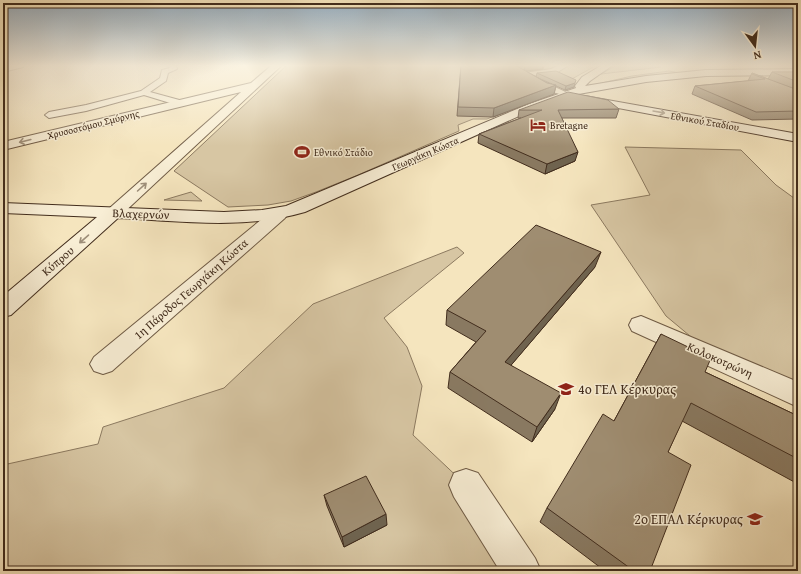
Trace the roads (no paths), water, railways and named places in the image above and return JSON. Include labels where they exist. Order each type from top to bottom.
[{"type":"main road","name":"Χρυσοστόμου Σμύρνης","points":[[3,146],[230,92]]},
{"type":"main road","name":"Κύπρου","points":[[3,310],[248,92]]},
{"type":"main road","name":"Γεωργάκη Κώστα","points":[[279,214],[299,208],[566,92]]},
{"type":"main road","name":"Εθνικού Σταδίου","points":[[574,92],[592,101],[798,138]]},
{"type":"main road","points":[[533,106],[592,101]]},
{"type":"main road","name":"Βλαχερνών","points":[[3,208],[230,217],[279,214]]},
{"type":"main road","name":"1η Πάροδος Γεωργάκη Κώστα","points":[[103,364],[279,214]]},
{"type":"main road","name":"Κολοκοτρώνη","points":[[641,325],[798,395]]},
{"type":"main road","points":[[466,485],[522,571]]},
{"type":"lane","points":[[49,115],[86,108],[144,93],[180,104]]},
{"type":"lane","points":[[86,108],[106,121]]},
{"type":"place","name":"Bretagne","points":[[538,125]]},
{"type":"place","name":"Εθνικό Στάδιο","points":[[302,152]]},
{"type":"place","name":"4ο ΓΕΛ Κέρκυρας","points":[[566,389]]},
{"type":"place","name":"2ο ΕΠΑΛ Κέρκυρας","points":[[755,519]]}]
